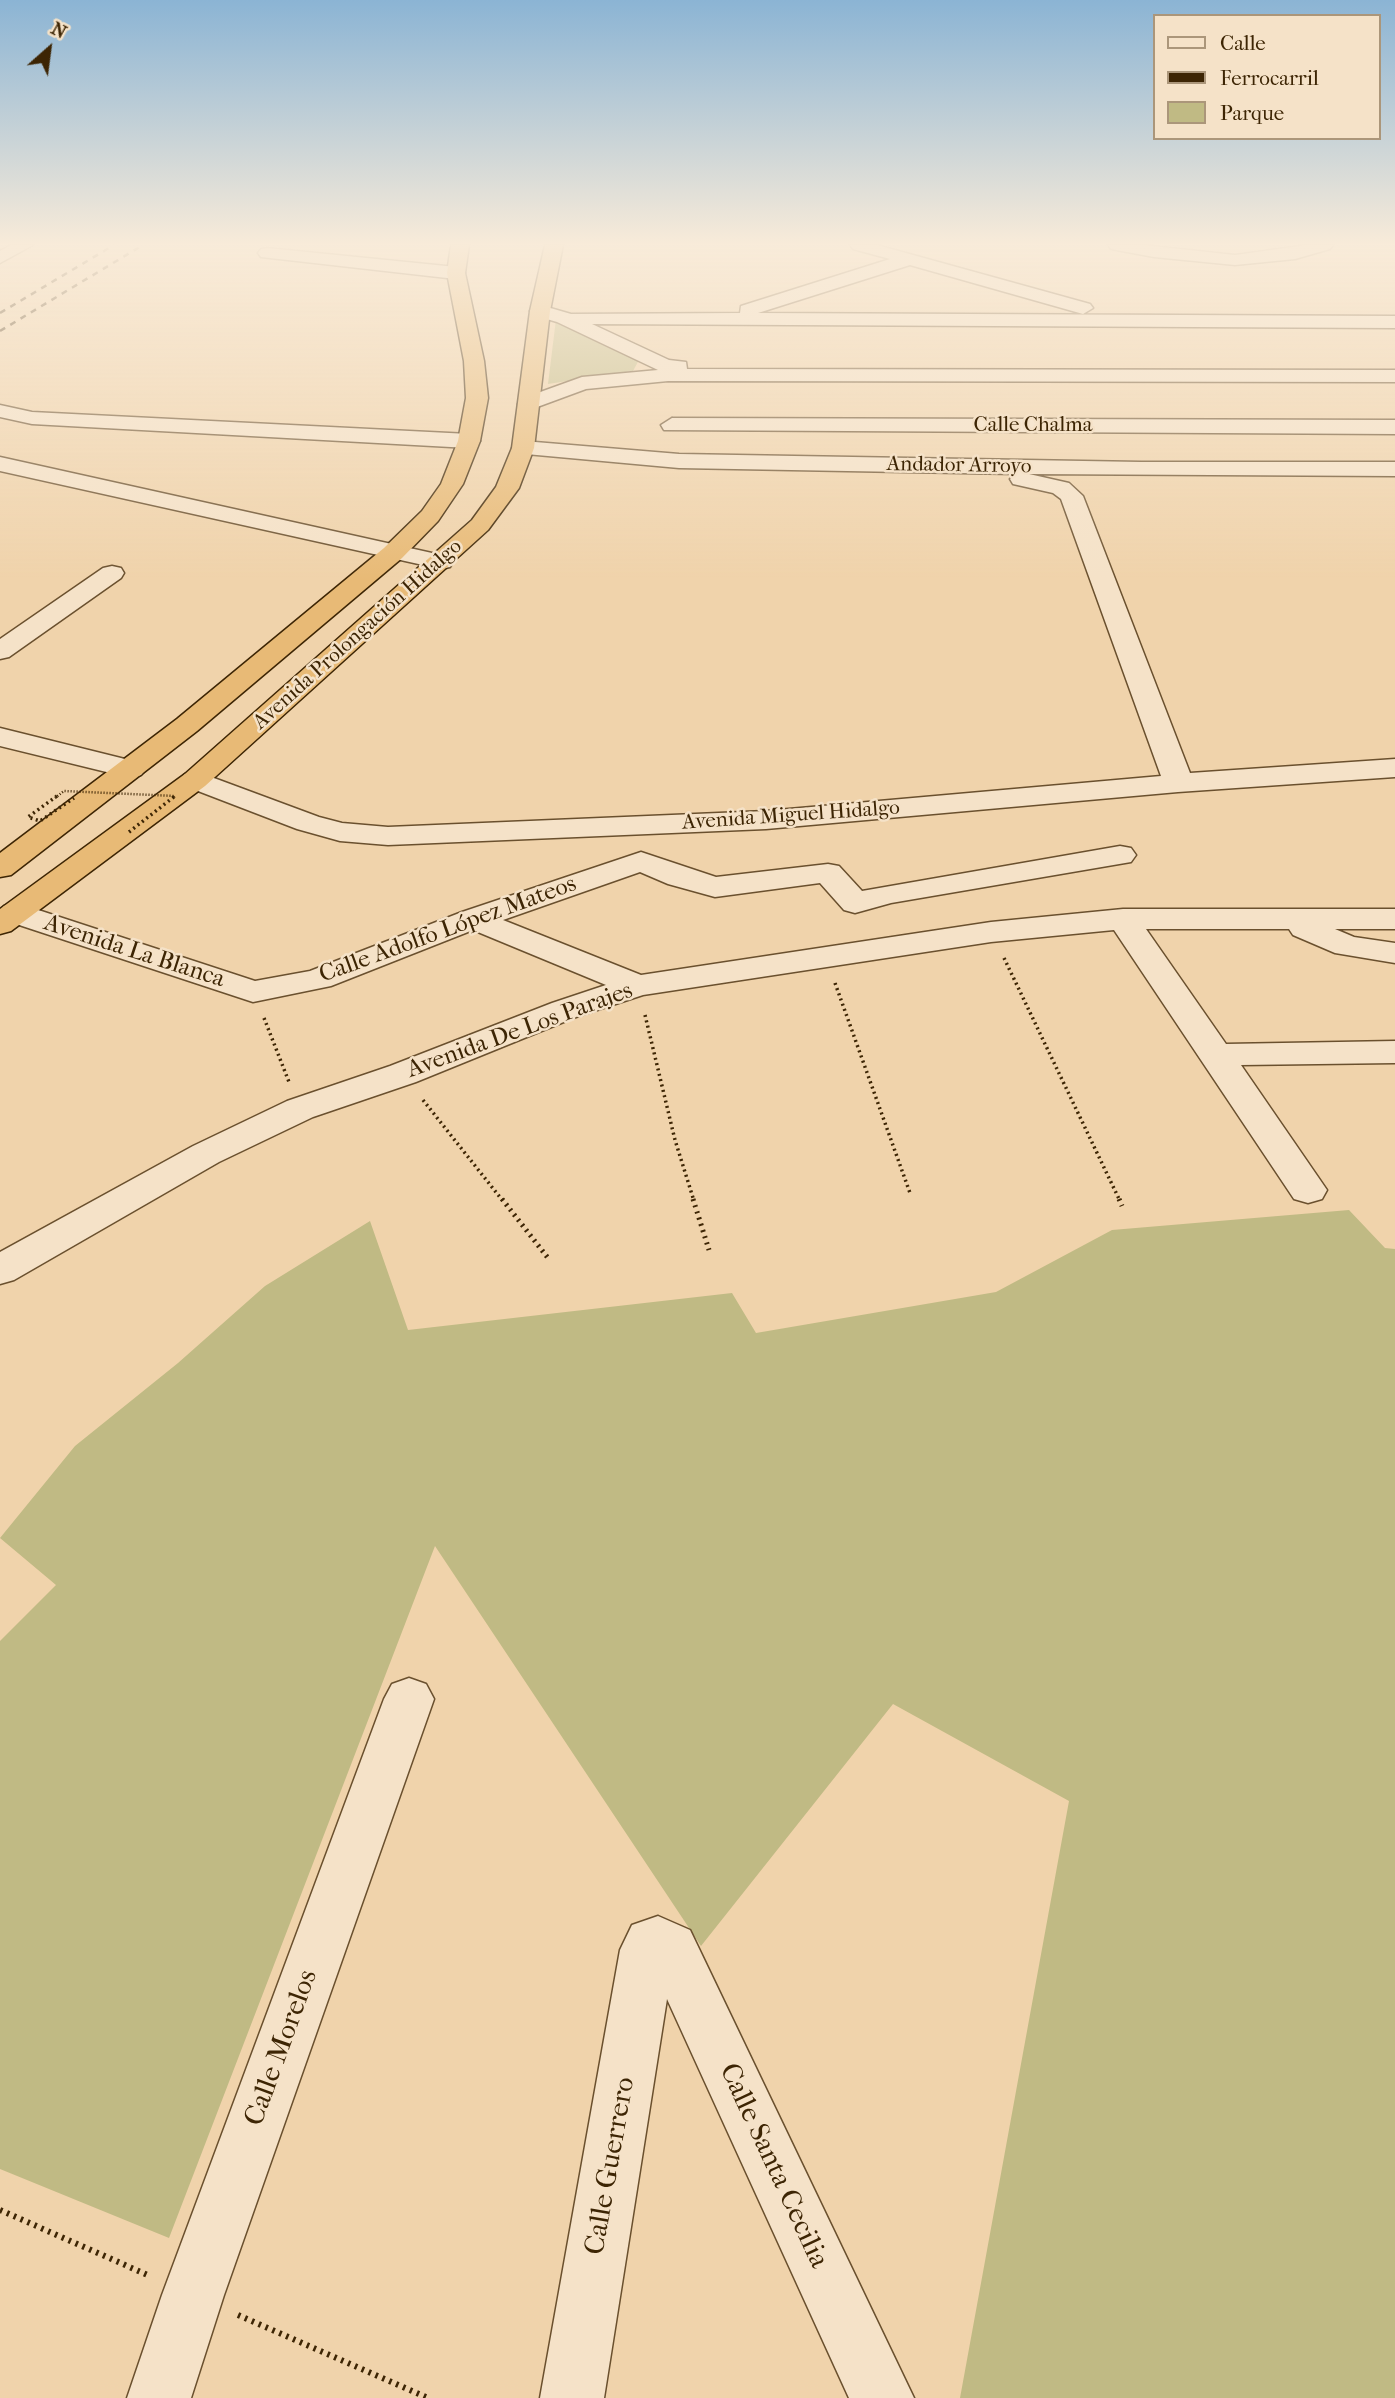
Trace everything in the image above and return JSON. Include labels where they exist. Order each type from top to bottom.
[{"type":"highway","name":"Avenida Prolongación Hidalgo","points":[[0,868],[187,724],[393,553],[430,516],[452,484],[469,441],[477,398],[473,357]]},
{"type":"highway","name":"Avenida Prolongación Hidalgo","points":[[7,918],[195,780],[480,526],[507,488],[523,448],[529,404],[541,357]]},
{"type":"highway","points":[[25,850],[195,780],[187,724]]},
{"type":"street","points":[[640,357],[667,370]]},
{"type":"street","points":[[1205,357],[1240,427]]},
{"type":"street","points":[[1207,360],[1395,376]]},
{"type":"street","points":[[529,404],[582,383],[667,370],[1207,360],[1395,366]]},
{"type":"street","name":"Calle Chalma","points":[[667,370],[670,434],[1395,427]]},
{"type":"street","points":[[0,411],[32,418],[469,441]]},
{"type":"street","name":"Andador Arroyo","points":[[523,448],[679,461],[1395,469]]},
{"type":"street","points":[[0,464],[441,562]]},
{"type":"street","points":[[792,476],[1014,478],[1039,480],[1072,496],[1167,747],[1178,783]]},
{"type":"street","points":[[0,651],[112,573]]},
{"type":"street","points":[[0,737],[131,769]]},
{"type":"street","name":"Avenida Miguel Hidalgo","points":[[195,780],[308,823],[340,832],[388,836],[766,820],[1178,783],[1395,768]]},
{"type":"street","name":"Calle Adolfo López Mateos","points":[[253,992],[319,979],[473,919],[641,861],[679,877],[715,887],[828,873],[855,903],[900,891],[1120,855]]},
{"type":"street","name":"Avenida La Blanca","points":[[7,918],[253,992]]},
{"type":"street","points":[[473,919],[638,986]]},
{"type":"street","points":[[1123,919],[1308,1190]]},
{"type":"street","name":"Avenida De Los Parajes","points":[[0,1269],[206,1154],[300,1109],[403,1074],[564,1010],[638,986],[991,932],[1123,919],[1395,919]]},
{"type":"street","points":[[1291,920],[1329,941],[1395,953]]},
{"type":"street","points":[[1216,1055],[1395,1052]]},
{"type":"street","name":"Calle Morelos","points":[[159,2398],[197,2282],[409,1699]]},
{"type":"street","name":"Calle Guerrero","points":[[572,2398],[647,1950],[651,1943],[658,1941]]},
{"type":"street","name":"Calle Santa Cecilia","points":[[658,1941],[671,1948],[882,2398]]},
{"type":"path","points":[[74,798],[40,821],[28,817],[64,791],[176,796],[129,832]]},
{"type":"path","points":[[991,932],[1122,1206]]},
{"type":"path","points":[[825,956],[910,1194]]},
{"type":"path","points":[[638,986],[675,1140],[709,1250]]},
{"type":"path","points":[[253,992],[300,1109]]},
{"type":"path","points":[[403,1074],[548,1258]]},
{"type":"green space","points":[[551,357],[633,357],[639,360],[633,371],[548,384]]},
{"type":"green space","points":[[1349,1210],[1385,1248],[1395,1249],[1395,2398],[960,2398],[1069,1801],[893,1704],[701,1946],[435,1546],[169,2238],[0,2169],[0,1641],[56,1585],[0,1538],[75,1446],[178,1363],[265,1286],[370,1221],[408,1330],[732,1293],[756,1333],[996,1292],[1112,1230]]}]
